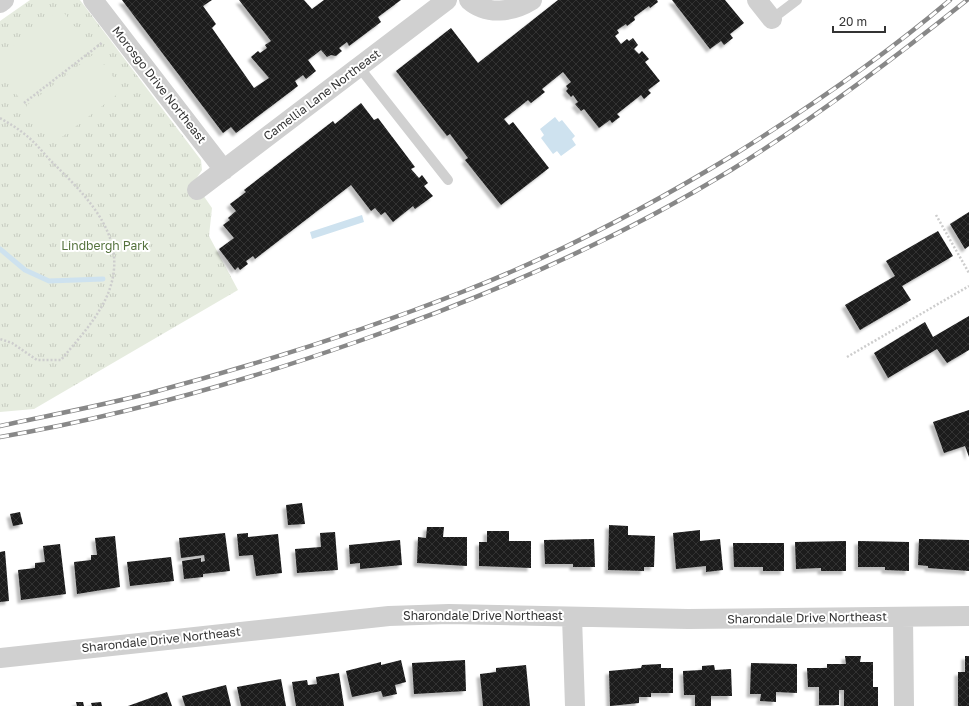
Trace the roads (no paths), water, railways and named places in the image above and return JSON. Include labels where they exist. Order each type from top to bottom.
[{"type":"street","points":[[0,3],[4,0]]},
{"type":"street","name":"Morosgo Drive Northeast","points":[[93,0],[224,170]]},
{"type":"street","name":"Camellia Lane Northeast","points":[[197,190],[447,0]]},
{"type":"street","points":[[469,0],[485,9],[501,11],[517,8],[532,0]]},
{"type":"street","points":[[757,0],[772,19]]},
{"type":"street","name":"Sharondale Drive Northeast","points":[[0,658],[388,616],[449,614],[688,619],[969,616]]},
{"type":"street","points":[[572,617],[575,706]]},
{"type":"street","points":[[904,617],[904,706]]},
{"type":"lane","points":[[772,19],[796,0]]},
{"type":"lane","points":[[359,67],[448,180]]},
{"type":"water","points":[[555,117],[559,122],[562,120],[575,136],[572,139],[576,145],[561,156],[557,151],[553,154],[541,138],[544,135],[540,129]]},
{"type":"water","points":[[362,215],[364,222],[312,239],[310,232]]},
{"type":"waterway","points":[[0,249],[25,270],[49,281],[103,279]]},
{"type":"railway","points":[[0,426],[131,398],[268,359],[385,321],[497,278],[602,229],[669,193],[735,154],[846,81],[899,42],[950,0]]},
{"type":"railway","points":[[0,437],[91,419],[226,384],[315,356],[407,324],[550,266],[642,221],[762,151],[852,89],[967,0]]},
{"type":"park label","name":"Lindbergh Park","points":[[105,246]]}]
